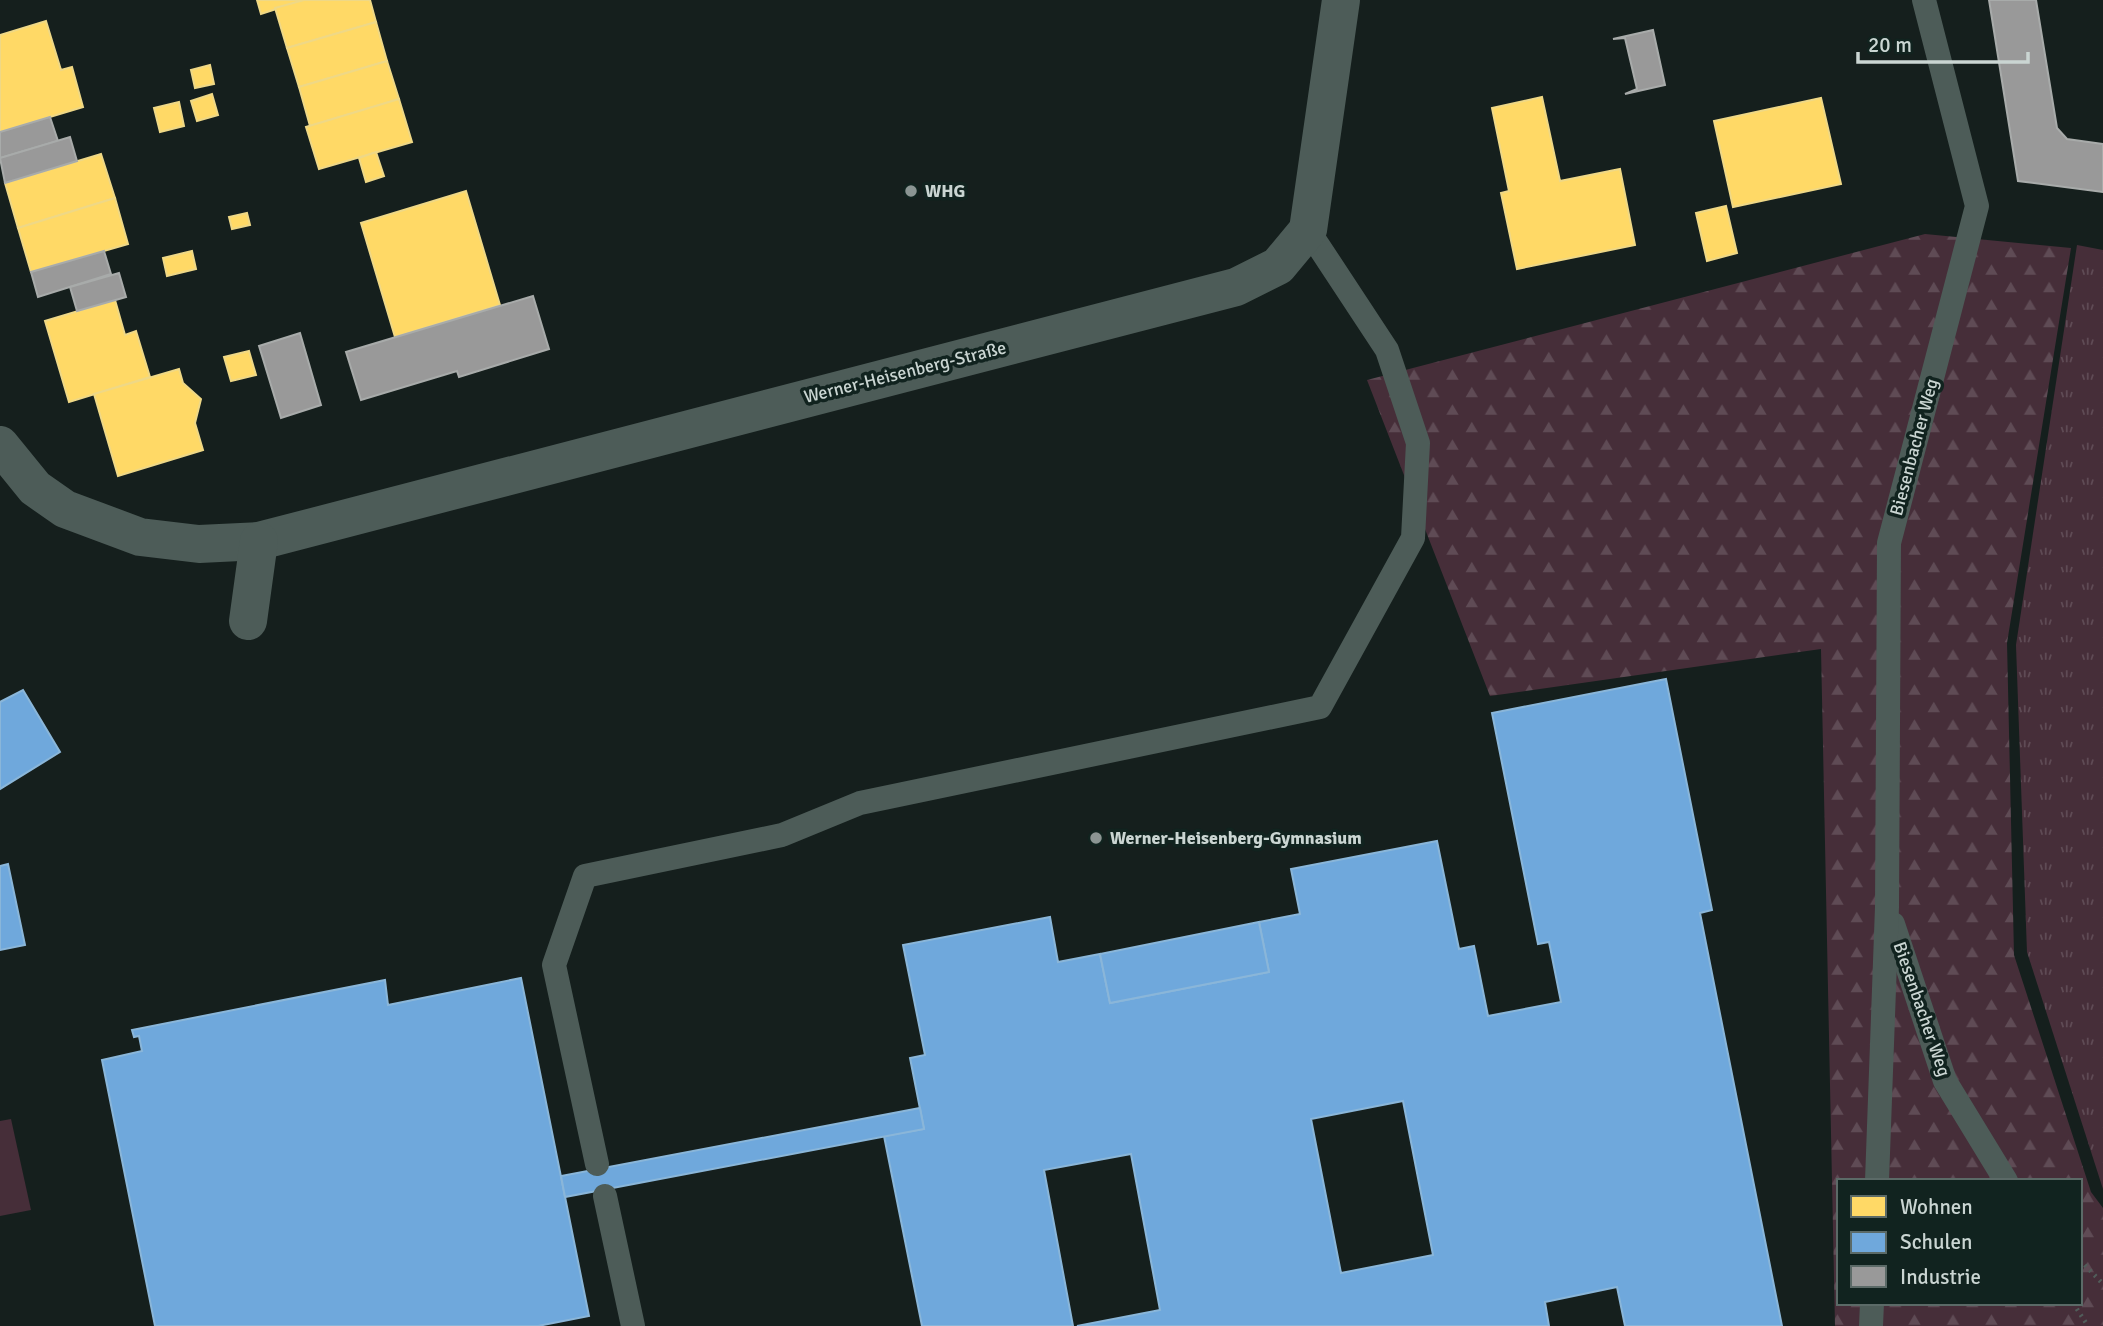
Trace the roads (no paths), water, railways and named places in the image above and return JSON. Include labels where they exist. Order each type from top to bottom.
[{"type":"street","points":[[1308,230],[1341,0]]},
{"type":"street","name":"Werner-Heisenberg-Straße","points":[[0,445],[35,488],[65,509],[140,537],[199,544],[259,541],[1236,287],[1278,266],[1308,230]]},
{"type":"street","points":[[248,621],[259,541]]},
{"type":"lane","name":"Biesenbacher Weg","points":[[1877,1179],[1887,906],[1889,542],[1977,206],[1924,0]]},
{"type":"lane","points":[[597,1164],[554,965],[585,876],[782,835],[860,803],[1320,707],[1413,538],[1418,443],[1387,350],[1308,230]]},
{"type":"lane","name":"Biesenbacher Weg","points":[[1887,906],[1945,1081],[2005,1179]]},
{"type":"lane","points":[[605,1196],[633,1326]]},
{"type":"lane","points":[[1871,1326],[1872,1305]]},
{"type":"place","name":"WHG","points":[[911,191]]},
{"type":"place","name":"Werner-Heisenberg-Gymnasium","points":[[1096,838]]}]
